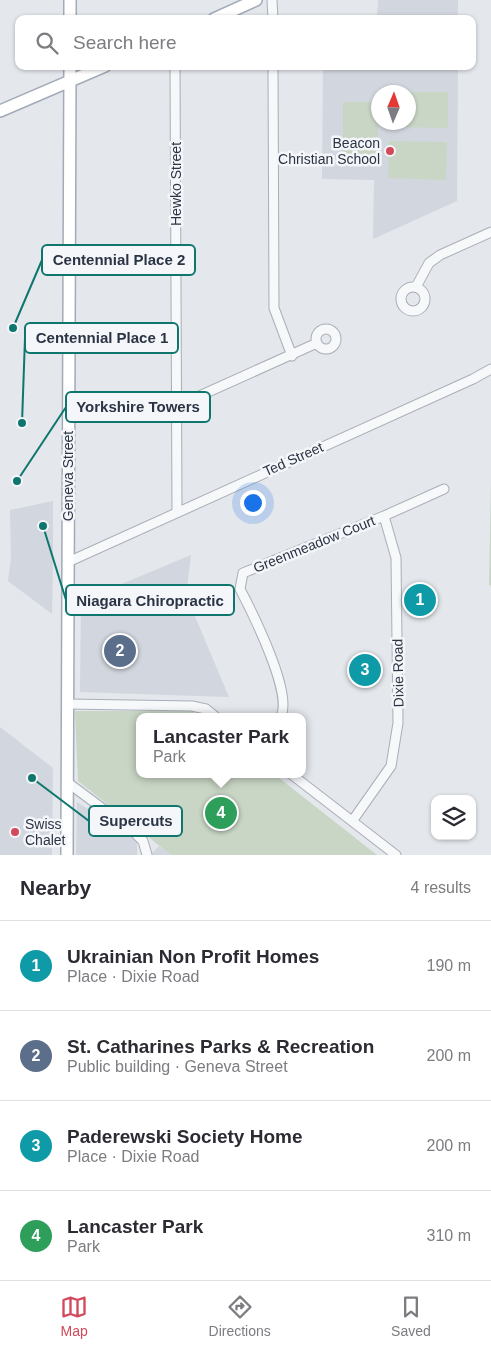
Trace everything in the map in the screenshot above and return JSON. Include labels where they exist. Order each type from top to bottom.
[{"type":"main road","points":[[70,0],[70,15]]},
{"type":"main road","points":[[223,15],[256,0]]},
{"type":"main road","name":"Geneva Street","points":[[67,855],[70,70]]},
{"type":"main road","points":[[0,111],[96,70]]},
{"type":"street","points":[[272,0],[273,15]]},
{"type":"street","name":"Hewko Street","points":[[175,70],[177,511]]},
{"type":"street","points":[[273,70],[274,308],[292,356]]},
{"type":"street","points":[[416,287],[429,263],[440,255],[491,232]]},
{"type":"street","points":[[177,406],[292,356],[316,343]]},
{"type":"street","name":"Ted Street","points":[[68,562],[177,511],[474,379],[491,369]]},
{"type":"street","name":"Greenmeadow Court","points":[[282,713],[283,699],[276,670],[240,589],[243,573],[384,516],[444,489]]},
{"type":"street","name":"Dixie Road","points":[[352,820],[391,766],[398,723],[396,558],[384,516]]},
{"type":"street","points":[[68,704],[192,706],[210,713]]},
{"type":"street","points":[[296,778],[396,855]]},
{"type":"street","points":[[67,782],[134,832],[143,841],[147,855]]},
{"type":"shaded area","points":[[378,0],[458,0],[458,15],[377,15]]},
{"type":"shaded area","name":"Beacon Christian School","points":[[323,70],[458,70],[457,201],[373,239],[374,180],[322,179]]},
{"type":"shaded area","points":[[53,501],[52,614],[8,581],[11,558],[10,510]]},
{"type":"shaded area","points":[[191,555],[186,595],[229,697],[80,692],[81,601]]},
{"type":"shaded area","points":[[0,727],[53,768],[52,855],[0,855]]},
{"type":"shaded area","points":[[77,802],[137,841],[137,855],[76,855]]},
{"type":"shaded area","points":[[159,846],[171,855],[150,855]]},
{"type":"green space","points":[[416,92],[448,92],[448,128],[416,127]]},
{"type":"green space","points":[[343,102],[371,102],[371,130],[378,130],[378,159],[343,159]]},
{"type":"green space","points":[[389,141],[447,142],[446,180],[388,178]]},
{"type":"green space","points":[[491,480],[491,585],[489,586]]},
{"type":"green space","points":[[75,711],[192,711],[195,713],[136,713],[136,778],[279,778],[377,855],[171,855],[78,781]]},
{"type":"place","name":"Beacon Christian School","points":[[390,151]]},
{"type":"place","name":"Centennial Place 2","points":[[13,328]]},
{"type":"place","name":"Centennial Place 1","points":[[22,423]]},
{"type":"place","name":"Yorkshire Towers","points":[[17,481]]},
{"type":"place","name":"Niagara Chiropractic","points":[[43,526]]},
{"type":"place","name":"Ukrainian Non Profit Homes","points":[[420,600]]},
{"type":"place","name":"St. Catharines Parks & Recreation","points":[[120,651]]},
{"type":"place","name":"Paderewski Society Home","points":[[365,670]]},
{"type":"place","name":"Supercuts","points":[[32,778]]},
{"type":"place","name":"Lancaster Park","points":[[221,813]]},
{"type":"place","name":"Swiss Chalet","points":[[15,832]]}]
